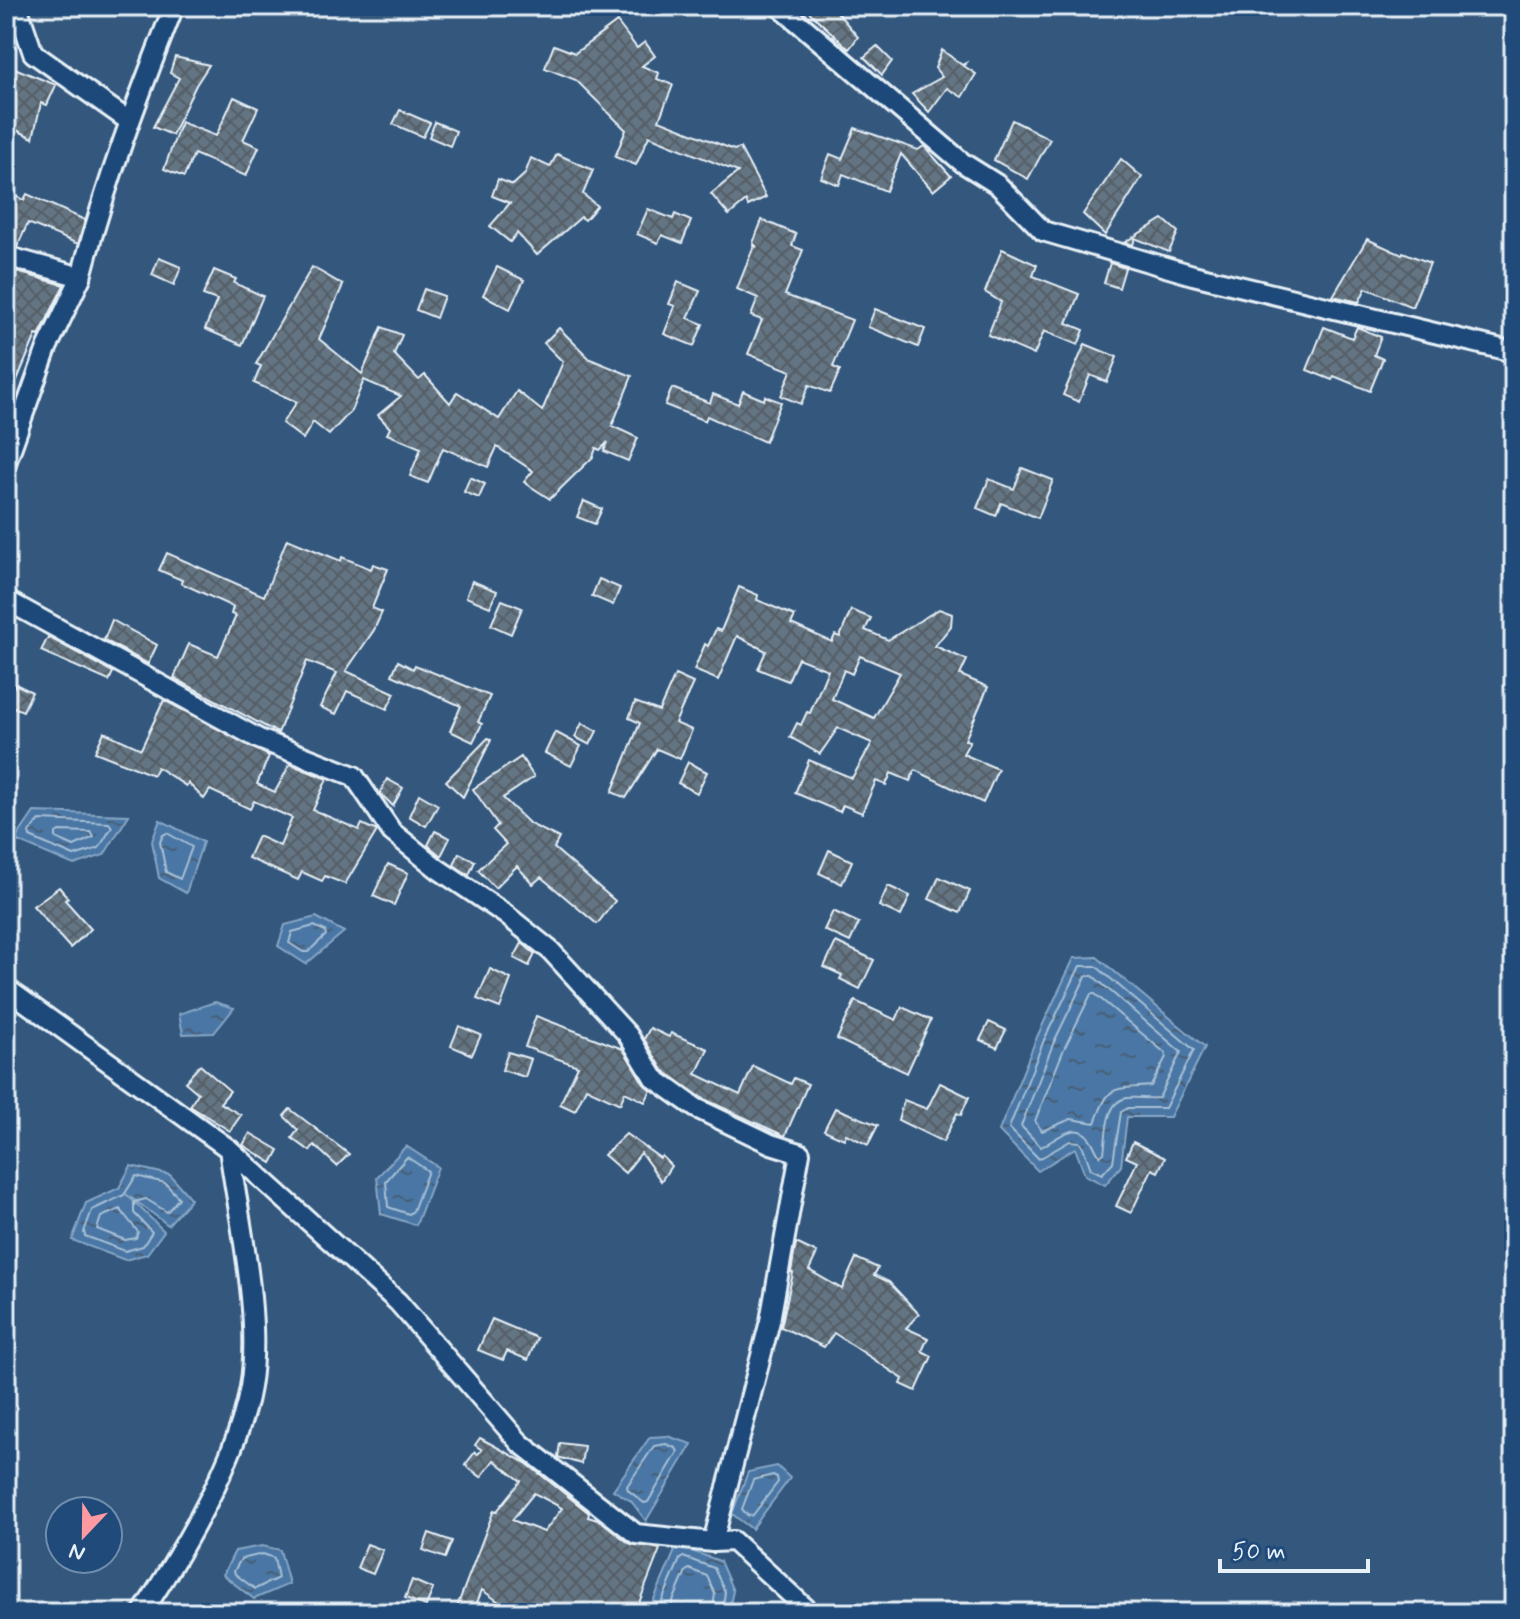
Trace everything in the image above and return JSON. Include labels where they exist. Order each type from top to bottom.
[{"type":"street","points":[[17,6],[33,53],[129,121]]},
{"type":"street","points":[[6,463],[47,348],[81,277],[97,214],[174,6]]},
{"type":"street","points":[[779,6],[963,163],[998,185],[1043,231],[1193,275],[1514,352]]},
{"type":"street","points":[[6,256],[81,277]]},
{"type":"street","points":[[6,600],[259,739],[354,776],[392,832],[551,951],[628,1035],[654,1078],[696,1108],[771,1144],[800,1153],[770,1321],[713,1542]]},
{"type":"street","points":[[6,988],[229,1149],[398,1302],[520,1443],[636,1534],[713,1542],[733,1541],[811,1613]]},
{"type":"street","points":[[142,1613],[199,1520],[233,1443],[250,1387],[253,1318],[229,1149]]},
{"type":"water","points":[[34,812],[129,815],[104,855],[74,865],[15,840]]},
{"type":"water","points":[[160,820],[203,842],[186,893],[159,878],[152,841]]},
{"type":"water","points":[[316,917],[344,932],[306,964],[278,946],[285,925]]},
{"type":"water","points":[[1097,957],[1205,1047],[1170,1117],[1127,1117],[1121,1166],[1105,1185],[1085,1175],[1075,1148],[1038,1171],[999,1131],[1037,1037],[1074,958]]},
{"type":"water","points":[[215,1002],[234,1008],[214,1033],[183,1034],[179,1014]]},
{"type":"water","points":[[406,1146],[438,1167],[416,1225],[381,1214],[377,1177]]},
{"type":"water","points":[[131,1166],[170,1175],[191,1199],[168,1225],[126,1194],[164,1231],[147,1254],[125,1260],[72,1240],[86,1203],[119,1188]]},
{"type":"water","points":[[667,1436],[692,1444],[646,1521],[631,1501],[613,1490],[650,1437]]},
{"type":"water","points":[[777,1466],[790,1478],[752,1529],[732,1514],[748,1472]]},
{"type":"water","points":[[262,1546],[280,1550],[289,1584],[254,1599],[223,1575],[235,1551]]},
{"type":"water","points":[[677,1546],[720,1561],[733,1591],[728,1613],[648,1613]]},
{"type":"building","points":[[803,6],[832,6],[858,37],[849,49]]},
{"type":"building","points":[[617,22],[637,48],[645,42],[655,56],[642,66],[659,73],[657,79],[673,85],[659,120],[734,150],[740,148],[766,197],[748,206],[746,201],[729,215],[711,194],[738,172],[649,136],[636,165],[615,157],[626,130],[576,80],[545,68],[554,45],[575,53]]},
{"type":"building","points":[[877,46],[892,61],[882,75],[864,57]]},
{"type":"building","points":[[942,50],[962,65],[966,63],[964,66],[976,74],[962,97],[947,88],[929,112],[912,94],[942,77],[935,68]]},
{"type":"building","points":[[175,57],[209,65],[172,135],[153,127],[179,78],[170,73]]},
{"type":"building","points":[[12,67],[56,85],[47,105],[41,103],[33,138],[6,125],[6,80]]},
{"type":"building","points":[[234,97],[258,108],[243,140],[259,147],[246,176],[194,154],[184,177],[164,169],[181,122],[216,136]]},
{"type":"building","points":[[400,110],[430,123],[423,137],[393,124]]},
{"type":"building","points":[[1012,120],[1050,139],[1028,179],[994,160]]},
{"type":"building","points":[[435,122],[456,131],[450,146],[429,137]]},
{"type":"building","points":[[855,128],[918,150],[924,146],[951,176],[933,191],[901,154],[886,191],[843,174],[839,185],[821,178],[830,154],[842,159]]},
{"type":"building","points":[[557,154],[593,170],[583,194],[597,206],[585,220],[581,217],[537,255],[517,233],[510,242],[490,226],[510,203],[492,196],[498,179],[513,185],[525,174],[531,158],[550,167]]},
{"type":"building","points":[[1121,159],[1142,177],[1105,235],[1083,214]]},
{"type":"building","points":[[6,192],[24,200],[27,194],[85,220],[78,244],[28,223],[17,247],[6,244]]},
{"type":"building","points":[[648,209],[673,219],[675,214],[691,221],[682,243],[662,235],[658,243],[637,234]]},
{"type":"building","points":[[1163,219],[1178,232],[1169,252],[1135,238],[1133,245],[1125,242]]},
{"type":"building","points":[[762,220],[796,234],[792,246],[803,250],[785,295],[852,320],[833,367],[840,370],[830,393],[809,385],[801,404],[781,396],[791,371],[748,354],[762,320],[751,316],[758,298],[737,289],[754,246],[757,247],[753,243]]},
{"type":"building","points":[[1367,239],[1402,255],[1403,252],[1430,263],[1412,307],[1366,288],[1359,302],[1333,296]]},
{"type":"building","points":[[1002,249],[1037,265],[1033,276],[1079,294],[1067,323],[1084,330],[1078,345],[1044,331],[1034,355],[988,335],[1001,302],[985,292]]},
{"type":"building","points":[[159,258],[181,267],[174,285],[152,275]]},
{"type":"building","points":[[1110,263],[1125,268],[1119,288],[1104,283]]},
{"type":"building","points":[[312,267],[343,285],[319,339],[362,374],[382,327],[402,335],[394,354],[419,380],[425,375],[450,403],[457,392],[499,419],[517,391],[542,411],[563,362],[544,343],[559,328],[590,359],[632,376],[612,426],[638,438],[628,461],[604,451],[608,442],[600,450],[596,448],[593,457],[550,499],[524,482],[533,471],[497,447],[488,467],[443,448],[428,483],[410,476],[421,448],[387,434],[390,428],[378,415],[401,396],[364,380],[351,411],[329,435],[313,422],[303,439],[282,423],[297,402],[254,383],[261,366],[256,364]]},
{"type":"building","points":[[497,267],[524,280],[510,309],[483,295]]},
{"type":"building","points":[[6,269],[64,285],[39,336],[36,335],[6,406],[6,353],[12,338],[6,336]]},
{"type":"building","points":[[214,270],[263,296],[242,345],[205,329],[217,300],[203,295]]},
{"type":"building","points":[[678,282],[700,291],[688,318],[703,324],[694,346],[664,334],[675,306],[669,304]]},
{"type":"building","points":[[424,289],[444,296],[436,318],[416,310]]},
{"type":"building","points":[[875,309],[925,329],[918,347],[868,327]]},
{"type":"building","points":[[1324,327],[1352,338],[1357,327],[1381,337],[1374,355],[1383,359],[1370,391],[1334,376],[1332,380],[1307,370]]},
{"type":"building","points":[[1085,344],[1117,357],[1107,382],[1090,375],[1079,402],[1063,395]]},
{"type":"building","points":[[672,388],[710,403],[713,394],[738,404],[743,391],[764,400],[765,396],[781,402],[765,442],[707,416],[705,421],[665,405]]},
{"type":"building","points":[[1022,468],[1053,480],[1038,518],[1001,503],[996,516],[977,508],[989,479],[1014,489]]},
{"type":"building","points":[[470,477],[485,484],[479,498],[464,492]]},
{"type":"building","points":[[584,501],[602,509],[595,524],[577,517]]},
{"type":"building","points":[[287,539],[341,561],[342,557],[371,569],[373,564],[388,569],[372,608],[382,612],[374,630],[346,671],[395,693],[387,709],[347,691],[336,714],[320,707],[337,673],[307,661],[278,733],[174,678],[189,644],[218,656],[236,616],[231,614],[233,607],[159,570],[167,553],[264,596]]},
{"type":"building","points":[[599,579],[620,588],[613,605],[592,596]]},
{"type":"building","points":[[472,581],[497,591],[490,607],[466,597]]},
{"type":"building","points":[[739,587],[758,595],[757,600],[795,616],[791,624],[832,642],[835,635],[840,637],[851,610],[871,618],[865,630],[888,640],[939,609],[952,614],[951,626],[935,646],[967,660],[960,675],[988,687],[965,740],[970,741],[963,754],[998,769],[983,803],[915,770],[910,781],[891,773],[886,785],[876,781],[862,813],[843,805],[840,812],[795,793],[809,760],[852,778],[872,743],[838,728],[820,754],[790,737],[797,723],[801,725],[807,712],[810,713],[828,670],[798,658],[788,681],[758,669],[766,651],[737,636],[718,680],[694,670],[705,644],[708,646],[716,629],[721,631]],"holes":[[[860,656],[900,673],[874,718],[832,699],[844,670],[852,674]]]},
{"type":"building","points":[[502,600],[522,608],[511,634],[491,625]]},
{"type":"building","points":[[112,620],[157,645],[148,664],[104,640]]},
{"type":"building","points":[[48,637],[113,672],[109,681],[41,651]]},
{"type":"building","points":[[398,661],[490,696],[473,742],[450,731],[461,706],[392,675]]},
{"type":"building","points":[[675,675],[693,683],[675,723],[692,730],[680,759],[657,749],[626,798],[612,792],[640,723],[629,718],[635,702],[659,711]]},
{"type":"building","points":[[15,684],[32,692],[23,711],[6,704]]},
{"type":"building","points":[[164,700],[269,756],[257,784],[275,792],[290,764],[327,779],[313,810],[359,830],[362,824],[377,831],[345,884],[325,876],[322,881],[302,872],[298,880],[248,858],[258,836],[280,846],[292,818],[254,801],[250,809],[210,790],[204,799],[188,783],[186,786],[157,767],[153,775],[95,752],[104,732],[141,749]]},
{"type":"building","points":[[582,723],[597,731],[590,745],[575,737]]},
{"type":"building","points":[[555,732],[581,746],[571,766],[545,753]]},
{"type":"building","points":[[488,738],[491,740],[463,797],[446,781]]},
{"type":"building","points":[[521,757],[534,777],[503,798],[530,824],[559,838],[554,848],[615,901],[597,924],[541,877],[533,884],[517,866],[495,888],[478,870],[506,844],[493,830],[498,825],[473,789]]},
{"type":"building","points":[[688,762],[707,772],[697,793],[678,783]]},
{"type":"building","points":[[387,779],[403,788],[393,806],[380,793]]},
{"type":"building","points":[[419,794],[438,805],[426,826],[409,816]]},
{"type":"building","points":[[435,831],[450,838],[441,856],[428,845]]},
{"type":"building","points":[[829,850],[852,861],[842,884],[819,873]]},
{"type":"building","points":[[459,853],[475,861],[469,875],[454,865]]},
{"type":"building","points":[[388,864],[408,873],[394,905],[373,896]]},
{"type":"building","points":[[939,877],[970,891],[960,913],[929,899]]},
{"type":"building","points":[[888,886],[910,896],[901,916],[879,906]]},
{"type":"building","points":[[59,887],[68,898],[65,900],[91,929],[70,948],[33,906]]},
{"type":"building","points":[[833,911],[859,923],[850,942],[824,930]]},
{"type":"building","points":[[836,942],[874,960],[860,989],[840,979],[842,975],[824,967]]},
{"type":"building","points":[[522,943],[535,954],[529,966],[514,958]]},
{"type":"building","points":[[490,969],[511,979],[500,1008],[477,999]]},
{"type":"building","points":[[855,1001],[896,1020],[902,1007],[931,1020],[907,1073],[837,1039]]},
{"type":"building","points":[[536,1016],[623,1049],[651,1090],[645,1102],[625,1092],[620,1104],[586,1088],[575,1111],[560,1104],[578,1066],[525,1047]]},
{"type":"building","points":[[989,1022],[1006,1030],[997,1048],[980,1040]]},
{"type":"building","points":[[459,1026],[481,1035],[472,1055],[451,1046]]},
{"type":"building","points":[[650,1028],[669,1037],[671,1033],[708,1049],[696,1074],[740,1095],[753,1066],[791,1084],[794,1078],[808,1084],[785,1136],[702,1098],[663,1070],[644,1039]]},
{"type":"building","points":[[508,1052],[531,1059],[525,1077],[502,1070]]},
{"type":"building","points":[[200,1065],[230,1091],[220,1103],[241,1115],[230,1131],[190,1106],[198,1093],[185,1082]]},
{"type":"building","points":[[940,1083],[969,1097],[943,1142],[898,1120],[904,1100],[927,1109]]},
{"type":"building","points":[[835,1108],[878,1125],[868,1145],[846,1134],[844,1139],[824,1130]]},
{"type":"building","points":[[290,1109],[349,1154],[337,1166],[314,1145],[310,1151],[292,1138],[298,1130],[284,1116]]},
{"type":"building","points":[[250,1133],[279,1150],[272,1163],[243,1145]]},
{"type":"building","points":[[626,1134],[660,1158],[662,1156],[671,1166],[661,1181],[641,1153],[625,1173],[604,1155]]},
{"type":"building","points":[[1133,1142],[1165,1158],[1158,1172],[1152,1169],[1131,1213],[1116,1206],[1137,1162],[1126,1157]]},
{"type":"building","points":[[796,1243],[817,1253],[809,1270],[842,1289],[856,1258],[878,1268],[874,1275],[889,1282],[919,1314],[906,1328],[928,1338],[922,1351],[932,1356],[916,1391],[901,1384],[903,1379],[834,1333],[824,1347],[781,1327]]},
{"type":"building","points":[[492,1319],[537,1338],[528,1360],[507,1351],[503,1360],[478,1350]]},
{"type":"building","points":[[480,1438],[526,1463],[589,1513],[588,1517],[601,1521],[629,1543],[660,1549],[635,1613],[515,1613],[482,1590],[473,1613],[457,1607],[494,1510],[497,1511],[521,1481],[494,1460],[481,1477],[465,1465],[475,1452],[478,1454],[482,1450],[475,1445]],"holes":[[[534,1493],[562,1508],[544,1532],[512,1520]]]},
{"type":"building","points":[[560,1443],[584,1446],[581,1464],[558,1457]]},
{"type":"building","points":[[429,1533],[452,1541],[445,1558],[423,1550]]},
{"type":"building","points":[[367,1544],[383,1550],[373,1574],[357,1568]]},
{"type":"building","points":[[412,1580],[433,1589],[426,1606],[405,1598]]}]
